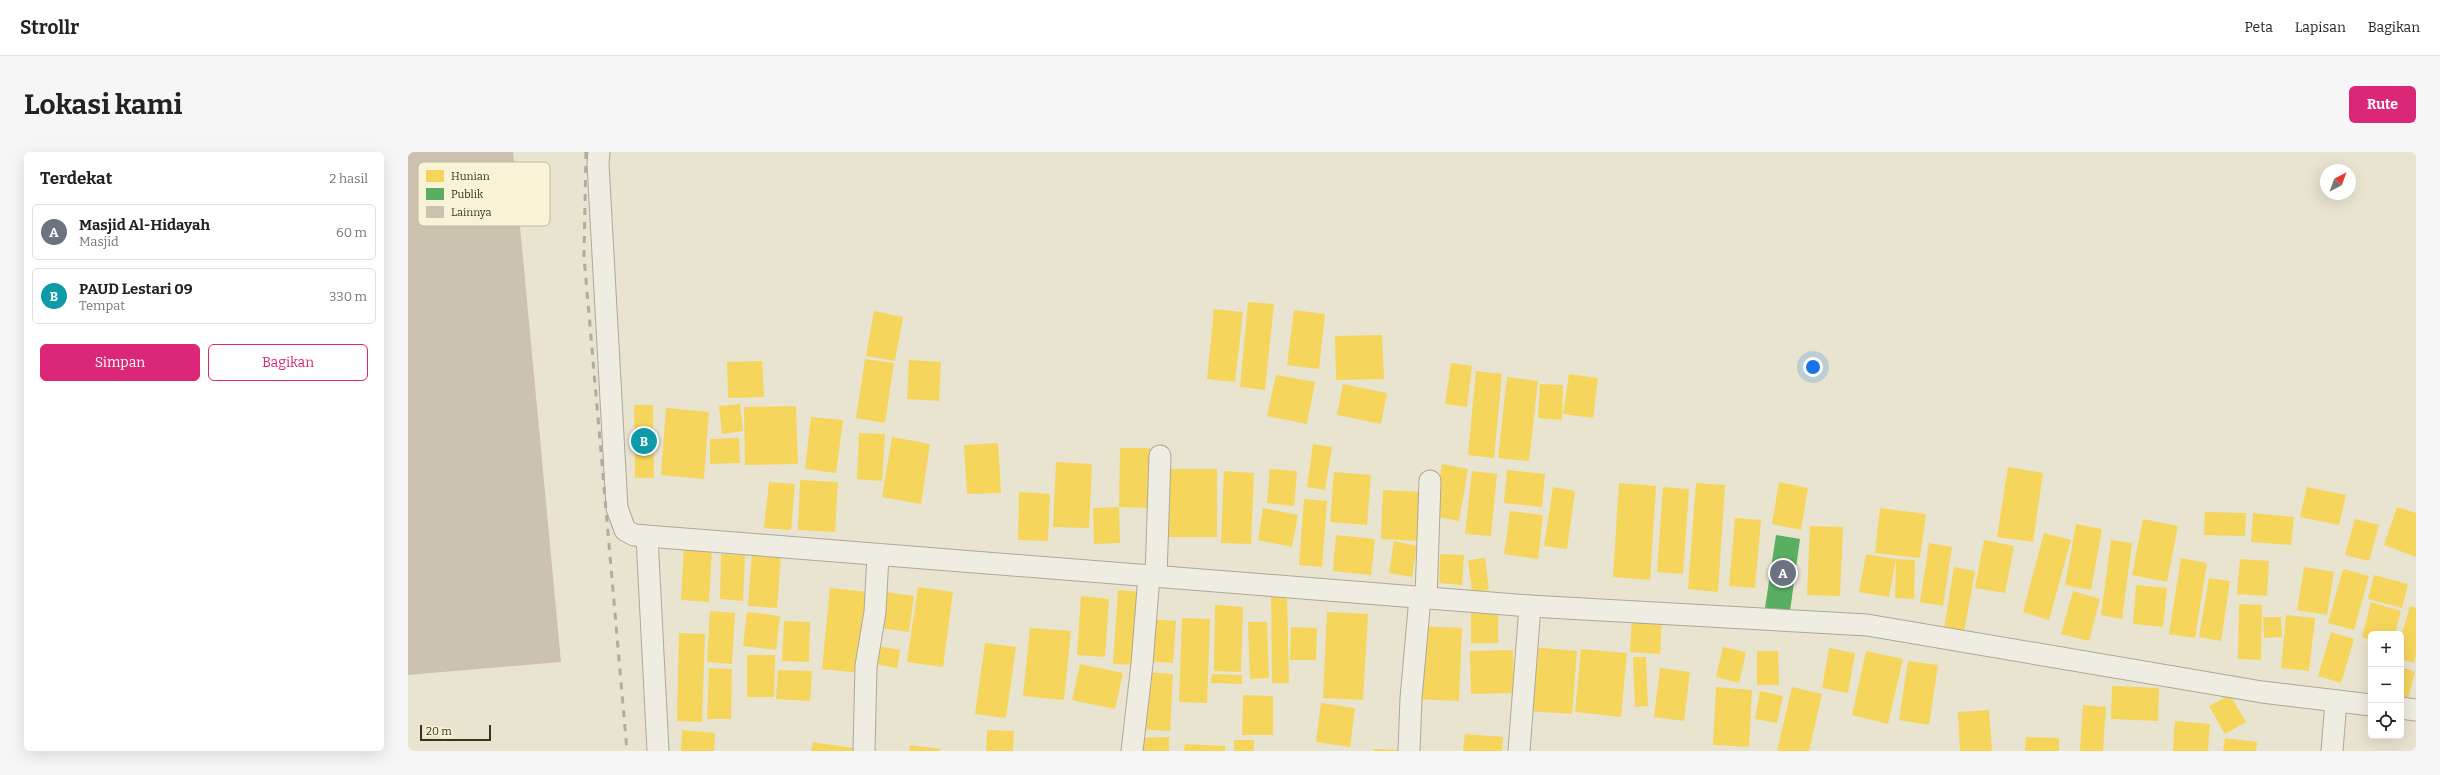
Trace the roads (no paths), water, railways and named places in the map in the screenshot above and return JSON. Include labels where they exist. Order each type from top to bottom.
[{"type":"street","points":[[599,152],[598,164],[617,508],[625,530],[634,535],[1530,606],[1867,625],[2262,692],[2368,705]]},
{"type":"street","points":[[1132,751],[1153,576],[1160,456]]},
{"type":"street","points":[[1409,751],[1411,698],[1423,598],[1430,481]]},
{"type":"street","points":[[648,537],[658,751]]},
{"type":"street","points":[[864,751],[866,666],[875,612],[878,555]]},
{"type":"street","points":[[1519,751],[1530,606]]},
{"type":"street","points":[[2332,751],[2336,701]]},
{"type":"street","points":[[2404,708],[2416,710]]},
{"type":"railway","points":[[586,152],[584,257],[627,751]]},
{"type":"place","name":"PAUD Lestari 09","points":[[644,441]]},
{"type":"place","name":"Masjid Al-Hidayah","points":[[1783,573]]}]
